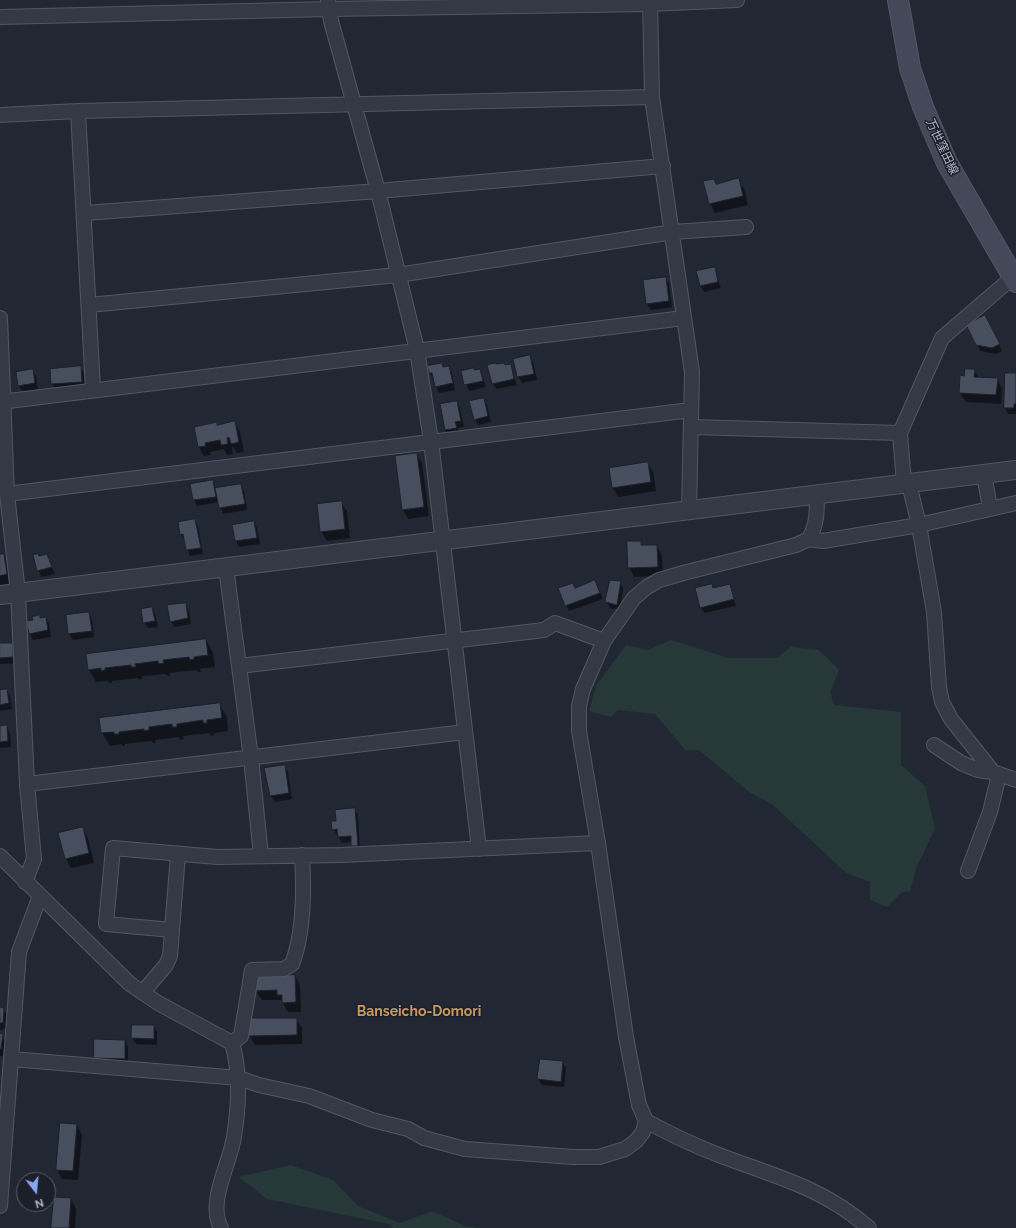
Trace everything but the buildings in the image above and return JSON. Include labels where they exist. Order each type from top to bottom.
[{"type":"main road","name":"万世窪田線","points":[[898,0],[910,68],[923,107],[947,162],[1014,280]]},
{"type":"street","points":[[0,16],[328,4],[737,0]]},
{"type":"street","points":[[650,2],[652,97],[673,232],[692,372],[689,510]]},
{"type":"street","points":[[328,4],[378,191],[417,350],[431,441],[479,849]]},
{"type":"street","points":[[0,115],[78,111],[652,97]]},
{"type":"street","points":[[78,111],[85,213],[93,390]]},
{"type":"street","points":[[85,213],[378,191],[663,166]]},
{"type":"street","points":[[89,305],[398,275],[673,232],[746,227]]},
{"type":"street","points":[[968,871],[990,812],[996,774],[951,720],[942,702],[939,687],[934,612],[919,525],[906,484],[900,433],[942,338],[1014,280]]},
{"type":"street","points":[[0,318],[2,401],[7,494],[18,593],[27,784],[34,858],[25,882]]},
{"type":"street","points":[[2,401],[684,318]]},
{"type":"street","points":[[7,494],[691,410]]},
{"type":"street","points":[[691,427],[900,433]]},
{"type":"street","points":[[0,595],[1016,470]]},
{"type":"street","points":[[984,474],[990,508]]},
{"type":"street","points":[[809,540],[816,527],[818,506],[816,495]]},
{"type":"street","points":[[12,1059],[240,1078],[259,1085],[309,1096],[372,1120],[408,1129],[424,1138],[440,1144],[490,1152],[599,1157],[625,1149],[636,1141],[643,1132],[646,1121],[639,1105],[626,1037],[598,843],[579,731],[579,706],[583,689],[604,641],[634,598],[659,580],[796,545],[809,540],[823,541],[919,525],[1016,503]]},
{"type":"street","points":[[226,567],[251,758],[261,856]]},
{"type":"street","points":[[239,666],[544,630],[555,623],[604,641]]},
{"type":"street","points":[[27,784],[465,732]]},
{"type":"street","points":[[934,745],[961,763],[978,770],[1016,780]]},
{"type":"street","points":[[172,930],[106,924],[113,848],[217,858],[479,849],[598,843]]},
{"type":"street","points":[[142,992],[166,965],[170,956],[178,854]]},
{"type":"street","points":[[232,1043],[242,1036],[252,970],[284,969],[292,964],[296,955],[300,924],[303,874],[302,855]]},
{"type":"street","points":[[0,856],[130,984],[158,1003],[232,1043],[237,1059],[240,1078],[234,1136],[217,1198],[216,1210],[222,1228]]},
{"type":"street","points":[[0,1206],[19,952],[40,896]]},
{"type":"street","points":[[646,1121],[677,1137],[814,1190],[838,1203],[869,1228]]},
{"type":"shaded area","points":[[671,640],[728,658],[777,658],[791,647],[819,650],[839,670],[830,692],[834,705],[901,712],[901,765],[925,786],[935,829],[917,866],[910,891],[902,892],[887,907],[870,900],[870,882],[846,873],[773,805],[749,792],[699,750],[686,751],[655,714],[618,710],[611,717],[589,711],[596,686],[626,645],[648,650]]},
{"type":"shaded area","points":[[291,1165],[333,1180],[358,1206],[400,1223],[432,1211],[465,1226],[478,1228],[393,1228],[389,1224],[267,1199],[239,1177]]},
{"type":"district","name":"Banseicho-Domori","points":[[419,1012]]}]
